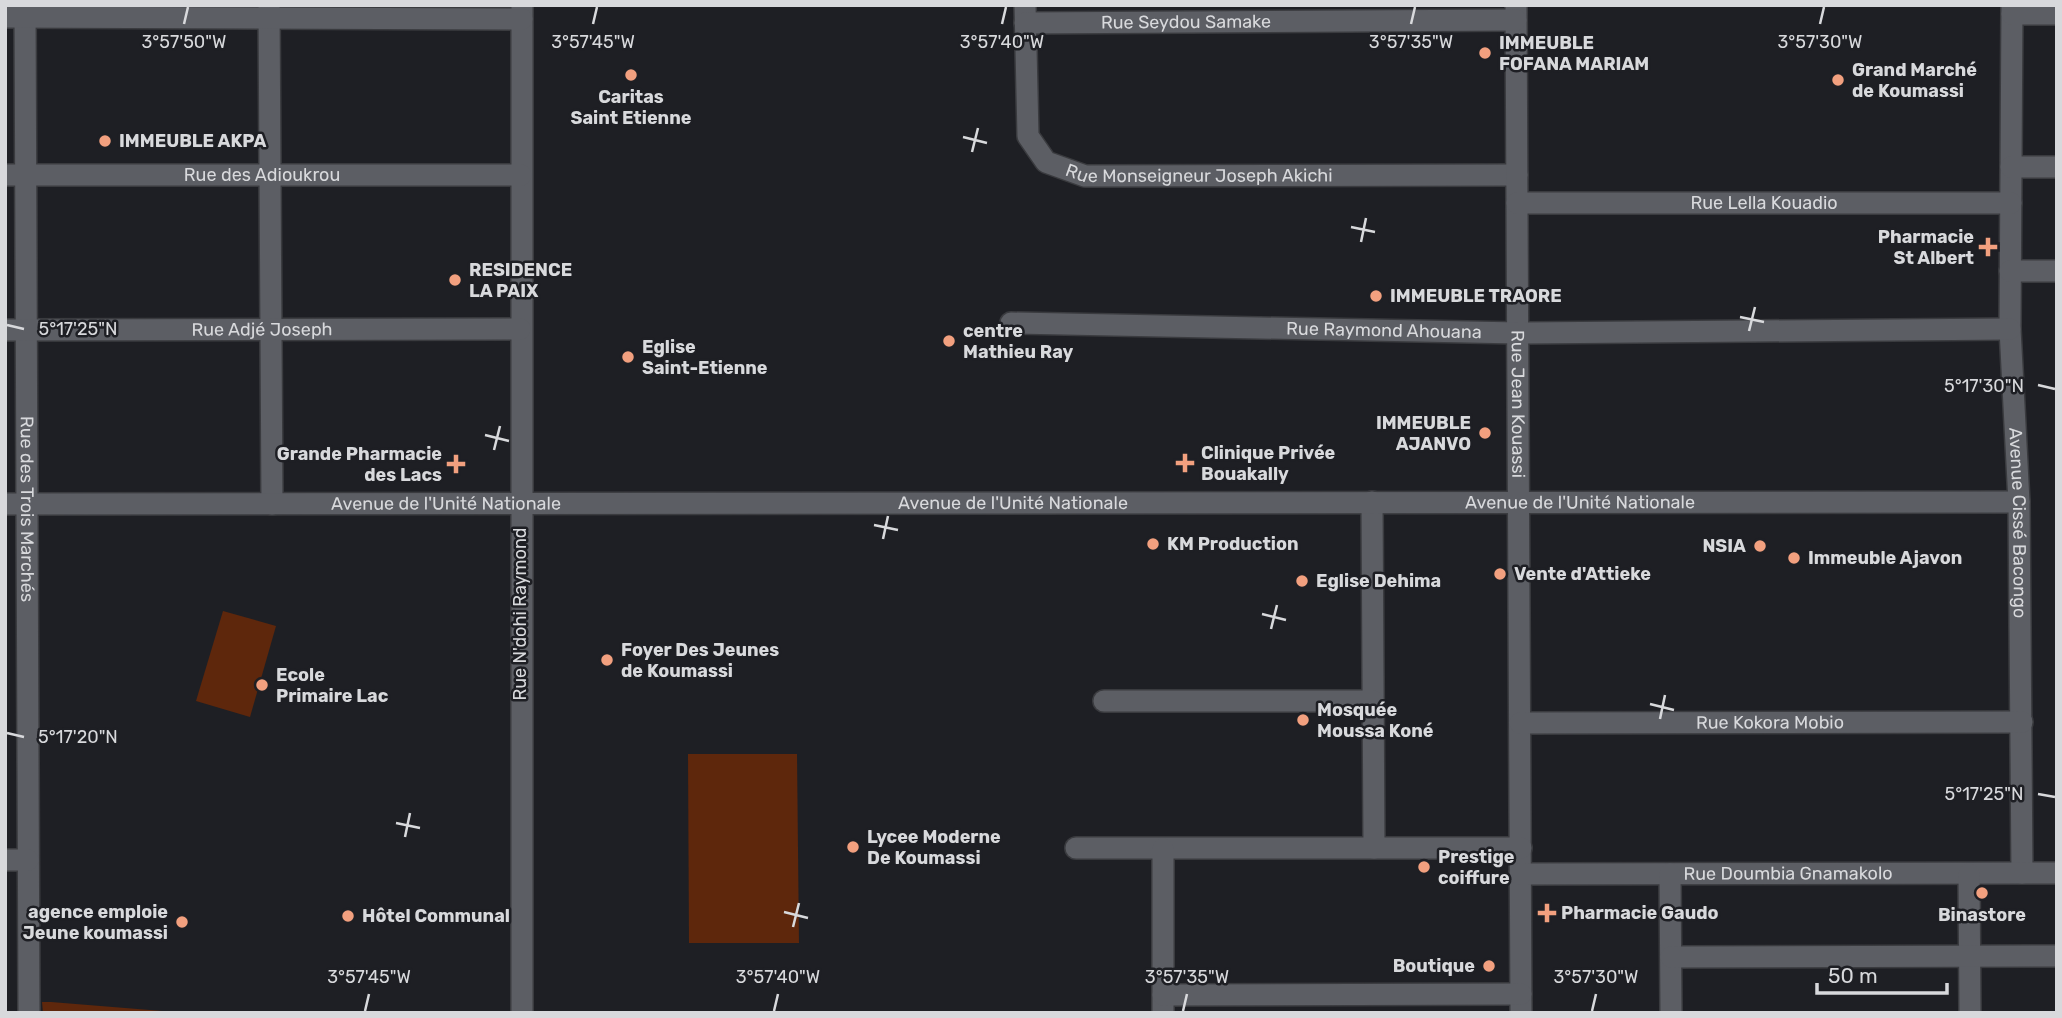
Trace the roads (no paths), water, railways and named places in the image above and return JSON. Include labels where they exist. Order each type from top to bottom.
[{"type":"street","points":[[2012,10],[2057,14]]},
{"type":"street","name":"Avenue Cissé Bacongo","points":[[2012,10],[2010,330],[2019,502],[2022,873]]},
{"type":"street","points":[[269,11],[272,504]]},
{"type":"street","points":[[18,13],[522,12]]},
{"type":"street","name":"Rue N'dohi Raymond","points":[[522,12],[522,1013]]},
{"type":"street","name":"Rue des Trois Marchés","points":[[18,13],[15,175],[16,685],[28,860],[29,1013]]},
{"type":"street","name":"Rue Seydou Samake","points":[[1025,14],[1516,13]]},
{"type":"street","name":"Rue Jean Kouassi","points":[[1516,13],[1521,1003]]},
{"type":"street","name":"Rue Monseigneur Joseph Akichi","points":[[1025,14],[1028,136],[1046,162],[1085,176],[1517,175]]},
{"type":"street","points":[[2011,167],[2057,167]]},
{"type":"street","name":"Rue des Adioukrou","points":[[15,175],[521,175]]},
{"type":"street","name":"Rue Lella Kouadio","points":[[1517,202],[2011,203]]},
{"type":"street","points":[[2010,271],[2057,271]]},
{"type":"street","name":"Rue Raymond Ahouana","points":[[1011,323],[1518,333],[2010,330]]},
{"type":"street","name":"Rue Adjé Joseph","points":[[15,330],[520,329]]},
{"type":"street","points":[[1372,502],[1374,848]]},
{"type":"street","name":"Avenue de l'Unité Nationale","points":[[15,504],[2019,502]]},
{"type":"street","points":[[1104,701],[1373,701]]},
{"type":"street","name":"Rue Kokora Mobio","points":[[1520,723],[2022,722]]},
{"type":"street","points":[[1076,848],[1521,848]]},
{"type":"street","points":[[1163,849],[1163,1004],[1521,1003]]},
{"type":"street","points":[[5,860],[28,860]]},
{"type":"street","name":"Rue Doumbia Gnamakolo","points":[[1520,874],[2057,873]]},
{"type":"street","points":[[1670,874],[1671,1013]]},
{"type":"street","points":[[1969,874],[1970,1013]]},
{"type":"street","points":[[1671,957],[2057,956]]},
{"type":"place","name":"IMMEUBLE FOFANA MARIAM","points":[[1485,53]]},
{"type":"place","name":"Caritas Saint Etienne","points":[[631,75]]},
{"type":"place","name":"Grand Marché de Koumassi","points":[[1838,80]]},
{"type":"place","name":"IMMEUBLE AKPA","points":[[105,141]]},
{"type":"place","name":"Pharmacie St Albert","points":[[1988,247]]},
{"type":"place","name":"RESIDENCE LA PAIX","points":[[455,280]]},
{"type":"place","name":"IMMEUBLE TRAORE","points":[[1376,296]]},
{"type":"place","name":"centre Mathieu Ray","points":[[949,341]]},
{"type":"place","name":"Eglise Saint-Etienne","points":[[628,357]]},
{"type":"place","name":"IMMEUBLE AJANVO","points":[[1485,433]]},
{"type":"place","name":"Clinique Privée Bouakally","points":[[1185,463]]},
{"type":"place","name":"Grande Pharmacie des Lacs","points":[[456,464]]},
{"type":"place","name":"KM Production","points":[[1153,544]]},
{"type":"place","name":"NSIA","points":[[1760,546]]},
{"type":"place","name":"Immeuble Ajavon","points":[[1794,558]]},
{"type":"place","name":"Vente d'Attieke","points":[[1500,574]]},
{"type":"place","name":"Eglise Dehima","points":[[1302,581]]},
{"type":"place","name":"Foyer Des Jeunes de Koumassi","points":[[607,660]]},
{"type":"place","name":"Ecole Primaire Lac","points":[[262,685]]},
{"type":"place","name":"Mosquée Moussa Koné","points":[[1303,720]]},
{"type":"place","name":"Lycee Moderne De Koumassi","points":[[853,847]]},
{"type":"place","name":"Prestige coiffure","points":[[1424,867]]},
{"type":"place","name":"Binastore","points":[[1982,893]]},
{"type":"place","name":"Pharmacie Gaudo","points":[[1547,913]]},
{"type":"place","name":"Hôtel Communal","points":[[348,916]]},
{"type":"place","name":"agence emploie Jeune koumassi","points":[[182,922]]},
{"type":"place","name":"Boutique","points":[[1489,966]]}]
